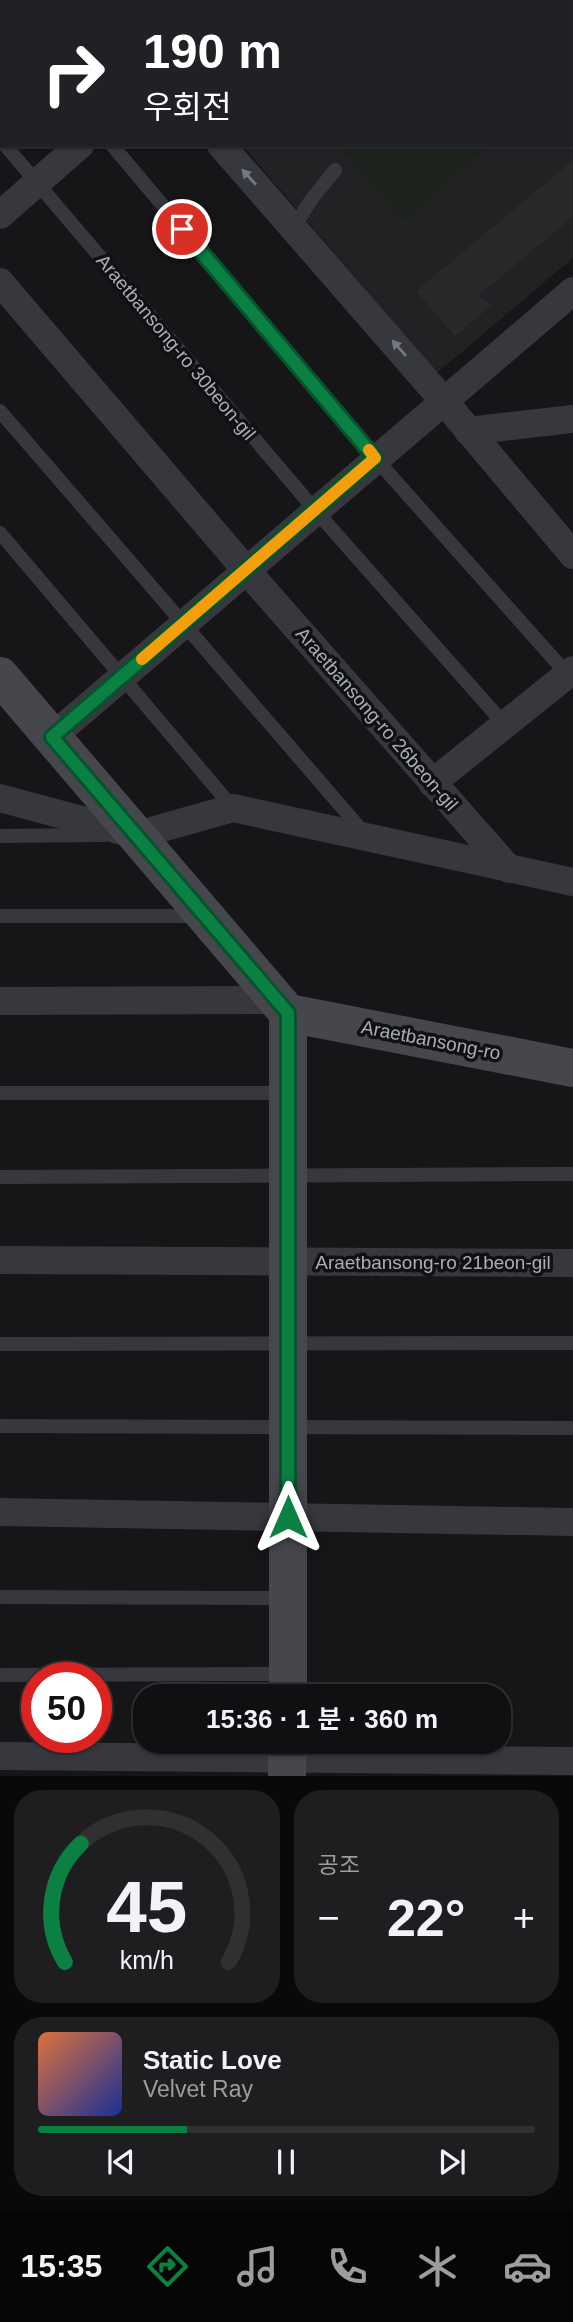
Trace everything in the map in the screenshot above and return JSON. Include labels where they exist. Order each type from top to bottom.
[{"type":"main road","points":[[0,676],[283,1006],[288,1093],[288,1684]]},
{"type":"main road","name":"Araetbansong-ro","points":[[283,1006],[573,1068]]},
{"type":"street","points":[[0,215],[78,147]]},
{"type":"street","points":[[223,147],[443,400],[573,555]]},
{"type":"street","points":[[0,282],[246,570]]},
{"type":"street","points":[[52,737],[573,291]]},
{"type":"street","points":[[468,430],[573,419]]},
{"type":"street","name":"Araetbansong-ro 26beon-gil","points":[[246,570],[509,869]]},
{"type":"street","points":[[432,783],[570,673]]},
{"type":"street","points":[[0,798],[137,835],[233,808],[573,883]]},
{"type":"street","points":[[0,1001],[283,1006]]},
{"type":"street","name":"Araetbansong-ro 21beon-gil","points":[[0,1260],[573,1263]]},
{"type":"street","points":[[0,1512],[573,1522]]},
{"type":"street","points":[[0,1756],[573,1761]]},
{"type":"lane","name":"Araetbansong-ro 30beon-gil","points":[[6,147],[315,510],[505,725]]},
{"type":"lane","points":[[114,147],[375,458],[570,673]]},
{"type":"lane","points":[[294,227],[335,170]]},
{"type":"lane","points":[[0,411],[368,838]]},
{"type":"lane","points":[[0,533],[233,808]]},
{"type":"lane","points":[[0,836],[137,835]]},
{"type":"lane","points":[[0,916],[206,916]]},
{"type":"lane","points":[[0,1093],[288,1093]]},
{"type":"lane","points":[[0,1177],[573,1174]]},
{"type":"lane","points":[[0,1344],[573,1343]]},
{"type":"lane","points":[[0,1426],[573,1428]]},
{"type":"lane","points":[[0,1597],[288,1598]]},
{"type":"lane","points":[[0,1675],[259,1684]]},
{"type":"shaded area","points":[[244,147],[573,147],[573,258],[437,373]]},
{"type":"shaded area","points":[[342,147],[488,147],[403,221]]},
{"type":"building","points":[[573,160],[573,217],[478,296],[492,305],[455,336],[416,291]]},
{"type":"slow traffic","points":[[142,659],[375,458],[369,450]]},
{"type":"route","points":[[182,229],[375,458],[52,737],[288,1013],[288,1517]]}]
